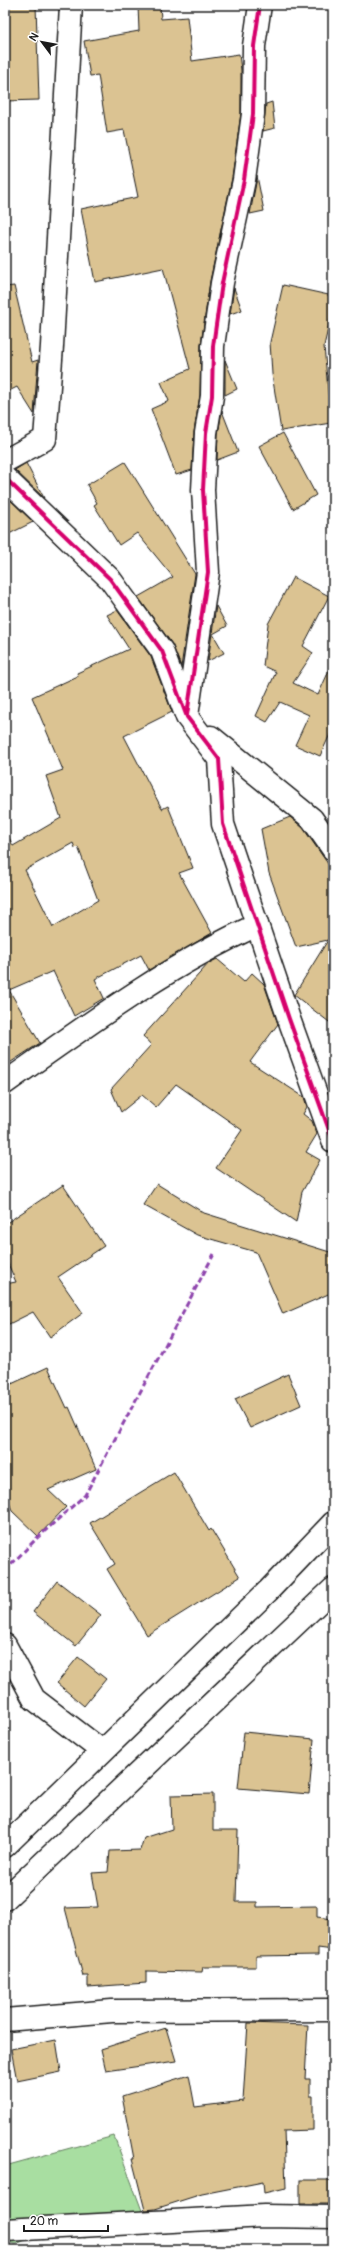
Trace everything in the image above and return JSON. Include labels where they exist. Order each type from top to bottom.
[{"type":"street","points":[[5,461],[45,439],[52,346],[70,5]]},
{"type":"street","points":[[187,717],[208,572],[203,490],[206,433],[212,396],[213,346],[222,283],[244,180],[253,114],[254,46],[260,5]]},
{"type":"street","points":[[5,478],[110,579],[162,651],[187,717],[219,759],[223,824],[333,1142]]},
{"type":"street","points":[[187,717],[312,819],[333,849]]},
{"type":"street","points":[[5,1083],[102,1015],[218,942],[257,925]]},
{"type":"street","points":[[5,1846],[268,1591],[333,1523]]},
{"type":"street","points":[[5,1899],[333,1589]]},
{"type":"street","points":[[5,1646],[34,1699],[102,1751]]},
{"type":"street","points":[[5,2020],[112,2011],[333,2010]]},
{"type":"street","points":[[5,2230],[264,2216],[333,2217]]},
{"type":"green space","points":[[114,2136],[144,2216],[85,2238],[55,2232],[40,2234],[16,2244],[5,2242],[5,2166]]},
{"type":"building","points":[[5,5],[36,5],[39,100],[5,101]]},
{"type":"building","points":[[138,5],[160,5],[161,19],[187,17],[192,61],[239,54],[241,70],[241,113],[232,178],[210,281],[201,344],[200,395],[194,432],[192,470],[176,475],[151,409],[169,401],[161,382],[190,369],[163,268],[95,282],[81,209],[138,197],[124,130],[107,133],[98,75],[90,76],[84,41],[139,31]]},
{"type":"building","points":[[272,102],[275,128],[263,131],[266,104]]},
{"type":"building","points":[[257,176],[264,211],[250,214],[256,183]]},
{"type":"building","points":[[283,285],[333,296],[333,307],[324,346],[331,423],[281,431],[272,374],[270,342]]},
{"type":"building","points":[[14,286],[32,362],[38,360],[34,414],[17,387],[5,393],[5,287]]},
{"type":"building","points":[[234,288],[242,310],[230,314]]},
{"type":"building","points":[[225,360],[237,389],[225,395]]},
{"type":"building","points":[[222,411],[238,452],[217,460],[218,434]]},
{"type":"building","points":[[283,433],[316,495],[293,509],[259,446]]},
{"type":"building","points":[[125,462],[195,574],[181,667],[172,644],[138,597],[173,577],[137,533],[119,545],[94,505],[97,503],[87,485]]},
{"type":"building","points":[[26,463],[44,498],[15,470]]},
{"type":"building","points":[[5,495],[33,522],[5,536]]},
{"type":"building","points":[[293,577],[329,596],[303,646],[313,653],[293,683],[318,695],[333,662],[333,728],[320,756],[295,745],[309,715],[280,702],[267,722],[256,716],[276,672],[263,666],[268,624]]},
{"type":"building","points":[[216,606],[227,626],[213,634],[224,653],[208,661]]},
{"type":"building","points":[[117,610],[151,657],[172,712],[124,736],[162,809],[168,806],[193,868],[179,873],[212,933],[149,970],[141,955],[95,979],[104,998],[74,1016],[53,971],[9,990],[40,1043],[5,1066],[5,829],[13,846],[61,818],[46,776],[63,770],[32,697],[78,676],[77,673],[129,649],[107,615]],"holes":[[[73,843],[75,848],[78,847],[98,900],[53,927],[25,870]]]},
{"type":"building","points":[[290,817],[303,828],[333,871],[333,1025],[294,995],[328,940],[296,947],[269,873],[261,829]]},
{"type":"building","points":[[217,959],[244,982],[252,973],[264,984],[278,1024],[250,1062],[304,1097],[307,1107],[303,1114],[312,1121],[317,1134],[306,1152],[320,1160],[302,1192],[296,1222],[216,1168],[242,1130],[176,1084],[156,1107],[142,1095],[121,1112],[111,1089],[151,1045],[143,1036],[209,963]]},
{"type":"building","points":[[157,1184],[204,1213],[333,1253],[333,1292],[283,1314],[256,1252],[197,1235],[143,1205]]},
{"type":"building","points":[[63,1185],[104,1246],[58,1277],[83,1313],[50,1337],[33,1312],[5,1326],[5,1284],[16,1282],[5,1257],[5,1224]]},
{"type":"building","points":[[48,1367],[67,1408],[69,1407],[96,1469],[48,1490],[66,1507],[38,1536],[12,1511],[5,1490],[5,1387]]},
{"type":"building","points":[[288,1374],[301,1405],[250,1428],[235,1399]]},
{"type":"building","points":[[174,1472],[209,1531],[211,1529],[240,1577],[147,1635],[107,1569],[115,1564],[90,1523]]},
{"type":"building","points":[[57,1581],[101,1615],[76,1646],[33,1612]]},
{"type":"building","points":[[78,1657],[106,1679],[84,1706],[57,1683]]},
{"type":"building","points":[[244,1732],[314,1739],[309,1794],[238,1788]]},
{"type":"building","points":[[213,1794],[213,1830],[238,1830],[236,1902],[257,1902],[257,1907],[317,1906],[317,1917],[333,1919],[333,1950],[318,1948],[318,1955],[256,1956],[256,1967],[203,1967],[202,1972],[146,1971],[146,1983],[88,1987],[88,1976],[83,1976],[65,1908],[98,1907],[92,1873],[108,1872],[110,1851],[140,1850],[144,1838],[172,1829],[171,1795]]},
{"type":"building","points":[[248,2023],[308,2025],[305,2079],[310,2079],[310,2096],[313,2096],[313,2130],[284,2131],[286,2188],[264,2193],[263,2182],[202,2194],[155,2209],[145,2210],[132,2159],[134,2159],[122,2096],[189,2075],[195,2107],[243,2101]]},
{"type":"building","points":[[166,2028],[176,2061],[106,2071],[101,2049]]},
{"type":"building","points":[[56,2040],[61,2072],[17,2081],[11,2049]]},
{"type":"building","points":[[300,2180],[330,2180],[330,2204],[300,2204]]},
{"type":"marked path","points":[[5,1571],[36,1539],[85,1495],[214,1254]]},
{"type":"cycle path","points":[[187,715],[208,572],[203,490],[206,433],[212,396],[213,346],[222,283],[244,180],[253,114],[254,46],[260,5]]},
{"type":"cycle path","points":[[5,478],[110,579],[162,651],[187,717],[219,759],[223,824],[289,1019],[333,1141]]}]
